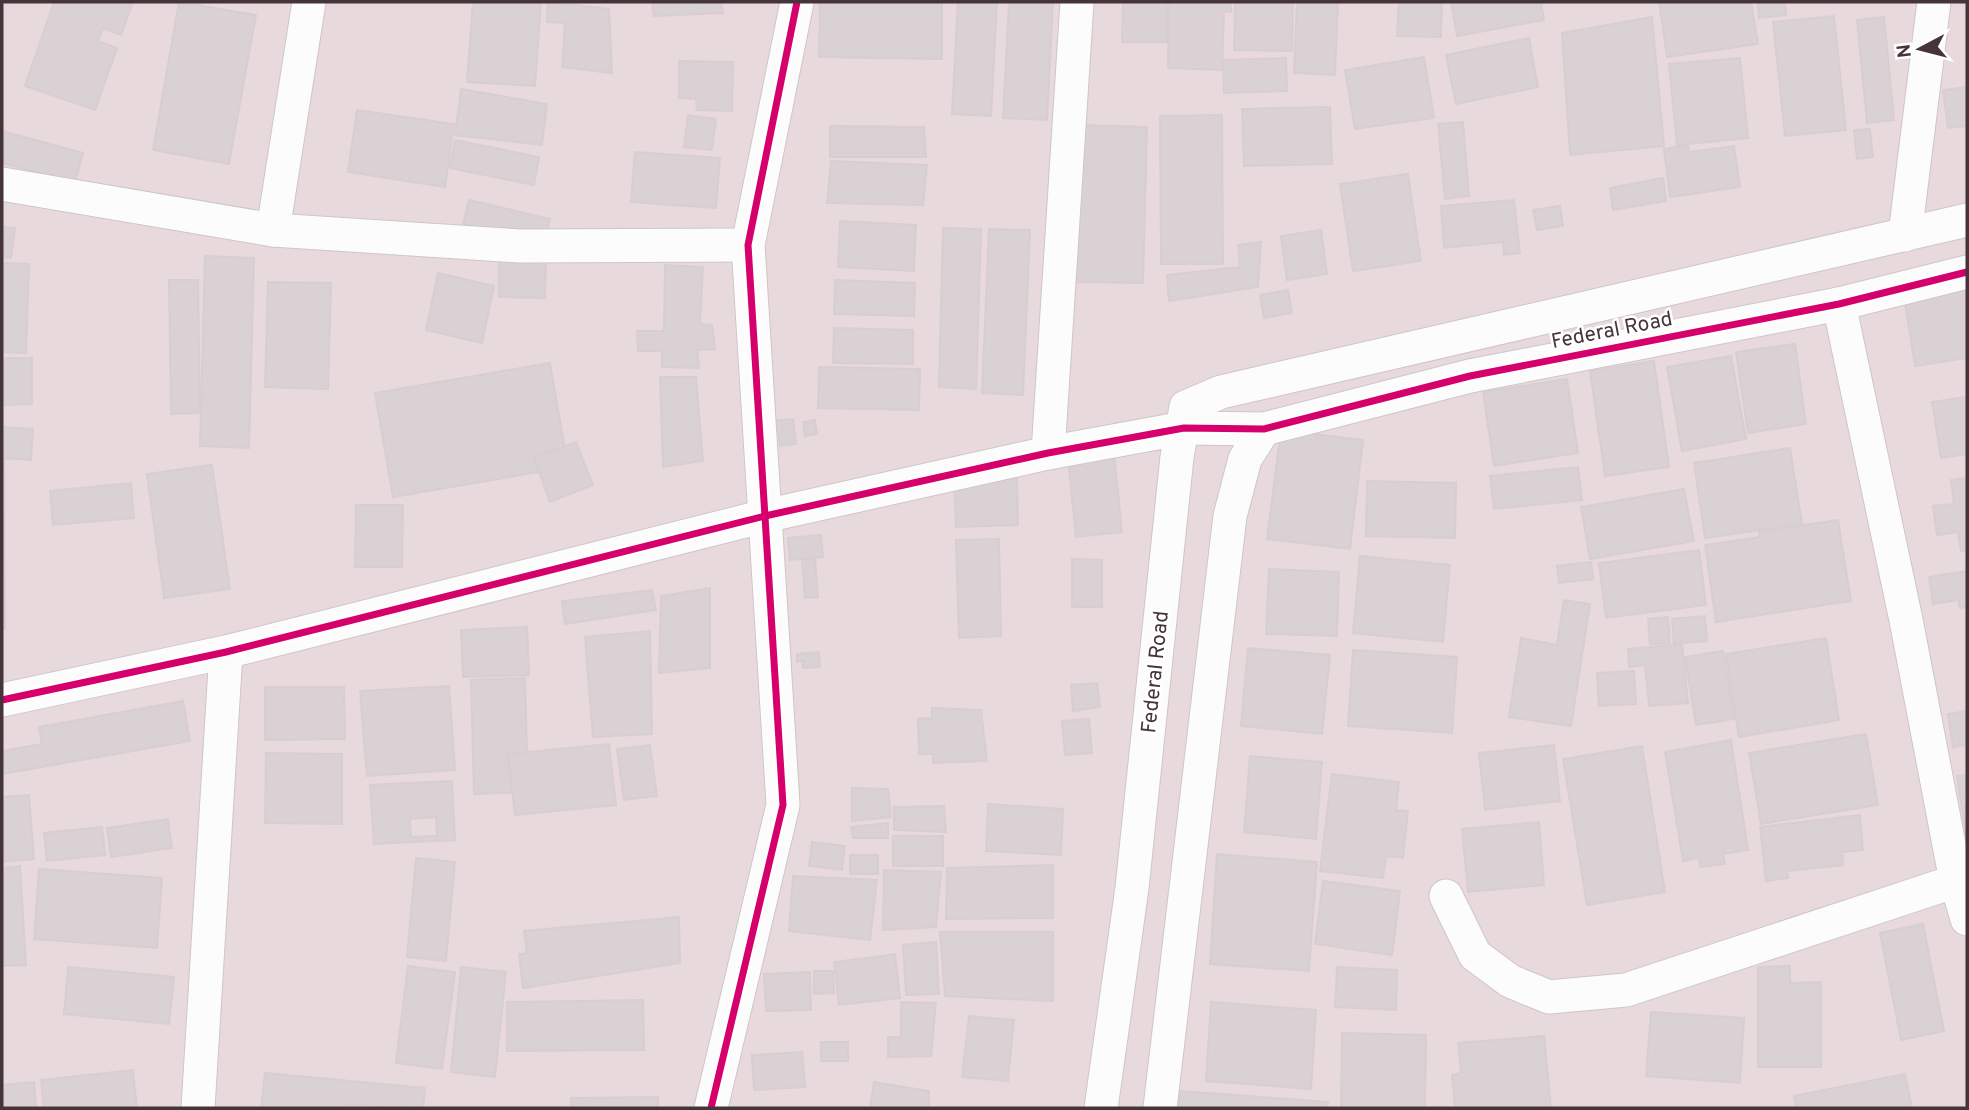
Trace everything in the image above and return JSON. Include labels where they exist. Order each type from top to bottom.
[{"type":"street","points":[[273,230],[309,2]]},
{"type":"street","points":[[711,1108],[783,805],[748,245],[797,2]]},
{"type":"street","points":[[1048,453],[1077,2]]},
{"type":"street","points":[[1905,234],[1934,2]]},
{"type":"street","points":[[2,184],[273,230],[520,246],[748,245]]},
{"type":"street","name":"Federal Road","points":[[1101,1108],[1132,888],[1177,457],[1186,407],[1221,392],[1967,220]]},
{"type":"street","name":"Federal Road","points":[[2,700],[226,652],[765,516],[1048,453],[1184,428],[1264,429],[1470,376],[1839,304],[1967,272]]},
{"type":"street","points":[[1839,304],[1906,620],[1956,881],[1967,919]]},
{"type":"street","points":[[1160,1108],[1230,516],[1245,459],[1264,429]]},
{"type":"street","points":[[198,1108],[226,652]]},
{"type":"street","points":[[1446,896],[1475,955],[1510,981],[1549,997],[1626,990],[1956,881]]},
{"type":"shaded area","points":[[2,2],[1967,2],[1967,1108],[2,1108]]},
{"type":"building","points":[[54,2],[133,2],[121,35],[103,28],[98,41],[117,48],[95,110],[25,86]]},
{"type":"building","points":[[179,2],[256,15],[229,164],[153,150]]},
{"type":"building","points":[[473,2],[541,2],[535,86],[467,82]]},
{"type":"building","points":[[548,2],[609,9],[612,73],[562,67],[565,23],[547,22]]},
{"type":"building","points":[[652,2],[721,2],[723,13],[654,16]]},
{"type":"building","points":[[820,2],[942,2],[942,59],[819,57]]},
{"type":"building","points":[[958,2],[997,2],[991,116],[952,114]]},
{"type":"building","points":[[1009,2],[1053,2],[1047,120],[1003,118]]},
{"type":"building","points":[[1123,2],[1167,2],[1167,42],[1122,42]]},
{"type":"building","points":[[1169,2],[1231,2],[1231,12],[1224,11],[1222,70],[1168,68]]},
{"type":"building","points":[[1235,2],[1293,2],[1292,51],[1234,50]]},
{"type":"building","points":[[1297,2],[1338,2],[1335,75],[1294,73]]},
{"type":"building","points":[[1399,2],[1442,2],[1441,37],[1397,36]]},
{"type":"building","points":[[1451,2],[1541,2],[1544,20],[1457,36]]},
{"type":"building","points":[[1659,2],[1751,2],[1758,44],[1667,57]]},
{"type":"building","points":[[1758,2],[1785,2],[1786,15],[1759,18]]},
{"type":"building","points":[[1834,16],[1846,130],[1785,136],[1773,22]]},
{"type":"building","points":[[1652,17],[1664,146],[1570,155],[1562,33]]},
{"type":"building","points":[[1884,17],[1894,120],[1867,123],[1857,20]]},
{"type":"building","points":[[1529,38],[1538,87],[1456,104],[1446,55]]},
{"type":"building","points":[[1424,57],[1434,118],[1355,129],[1345,70]]},
{"type":"building","points":[[1286,58],[1287,91],[1224,93],[1223,60]]},
{"type":"building","points":[[1740,58],[1748,138],[1677,145],[1669,64]]},
{"type":"building","points":[[679,61],[733,62],[732,111],[697,110],[696,99],[679,98]]},
{"type":"building","points":[[1967,87],[1967,126],[1948,128],[1943,90]]},
{"type":"building","points":[[461,89],[547,104],[542,145],[455,135]]},
{"type":"building","points":[[1330,107],[1332,164],[1244,166],[1242,109]]},
{"type":"building","points":[[357,110],[454,124],[445,187],[348,172]]},
{"type":"building","points":[[688,115],[716,119],[712,150],[684,147]]},
{"type":"building","points":[[1222,115],[1223,264],[1161,264],[1160,116]]},
{"type":"building","points":[[1463,122],[1469,196],[1445,199],[1438,124]]},
{"type":"building","points":[[1079,125],[1147,127],[1143,283],[1075,282]]},
{"type":"building","points":[[830,126],[924,127],[926,157],[830,157]]},
{"type":"building","points":[[1870,129],[1873,157],[1857,159],[1854,130]]},
{"type":"building","points":[[2,131],[83,153],[75,183],[2,163]]},
{"type":"building","points":[[455,140],[539,157],[534,185],[450,168]]},
{"type":"building","points":[[1688,145],[1689,152],[1734,146],[1740,187],[1670,197],[1664,149]]},
{"type":"building","points":[[635,152],[720,158],[716,208],[631,202]]},
{"type":"building","points":[[831,161],[927,165],[923,205],[827,203]]},
{"type":"building","points":[[1408,174],[1421,261],[1353,271],[1340,184]]},
{"type":"building","points":[[1663,178],[1666,201],[1613,210],[1610,188]]},
{"type":"building","points":[[469,200],[550,219],[544,244],[463,224]]},
{"type":"building","points":[[1514,200],[1520,253],[1504,255],[1503,242],[1444,248],[1441,206]]},
{"type":"building","points":[[1560,206],[1563,226],[1537,230],[1533,210]]},
{"type":"building","points":[[840,221],[916,225],[914,271],[838,267]]},
{"type":"building","points":[[2,227],[15,228],[11,258],[2,257]]},
{"type":"building","points":[[943,228],[981,229],[976,389],[939,387]]},
{"type":"building","points":[[989,229],[1030,230],[1023,395],[982,393]]},
{"type":"building","points":[[1321,230],[1327,274],[1287,280],[1281,236]]},
{"type":"building","points":[[1261,242],[1258,287],[1169,301],[1167,275],[1240,267],[1238,245]]},
{"type":"building","points":[[499,255],[546,256],[545,298],[499,297]]},
{"type":"building","points":[[205,256],[254,258],[249,448],[200,446]]},
{"type":"building","points":[[2,263],[29,264],[26,353],[2,352]]},
{"type":"building","points":[[665,265],[703,267],[700,324],[712,325],[715,349],[697,350],[699,368],[662,367],[662,351],[638,351],[637,331],[664,331]]},
{"type":"building","points":[[438,273],[494,286],[482,343],[426,330]]},
{"type":"building","points":[[169,280],[198,280],[200,413],[171,414]]},
{"type":"building","points":[[835,280],[915,283],[914,316],[834,314]]},
{"type":"building","points":[[268,282],[331,283],[328,389],[265,387]]},
{"type":"building","points":[[1967,282],[1967,358],[1915,366],[1903,291]]},
{"type":"building","points":[[1288,290],[1292,313],[1264,318],[1260,295]]},
{"type":"building","points":[[834,328],[913,330],[913,364],[833,363]]},
{"type":"building","points":[[1795,344],[1806,424],[1748,433],[1736,352]]},
{"type":"building","points":[[1731,356],[1746,439],[1682,451],[1667,367]]},
{"type":"building","points":[[2,358],[32,358],[32,404],[2,405]]},
{"type":"building","points":[[1654,361],[1669,467],[1605,476],[1590,371]]},
{"type":"building","points":[[550,363],[568,467],[393,497],[375,393]]},
{"type":"building","points":[[819,367],[920,369],[919,410],[818,408]]},
{"type":"building","points":[[660,377],[696,377],[703,461],[663,467]]},
{"type":"building","points":[[1567,379],[1578,453],[1494,466],[1483,392]]},
{"type":"building","points":[[1967,397],[1967,454],[1941,458],[1932,402]]},
{"type":"building","points":[[793,419],[796,444],[780,446],[779,435],[773,436],[771,421]]},
{"type":"building","points":[[815,420],[817,434],[805,436],[803,422]]},
{"type":"building","points":[[2,427],[33,429],[31,460],[2,458]]},
{"type":"building","points":[[1281,430],[1363,440],[1350,549],[1267,539]]},
{"type":"building","points":[[576,442],[593,485],[550,502],[534,458]]},
{"type":"building","points":[[1790,448],[1802,524],[1705,538],[1694,463]]},
{"type":"building","points":[[1114,453],[1122,532],[1076,537],[1068,458]]},
{"type":"building","points":[[4,459],[5,629],[2,629]]},
{"type":"building","points":[[212,465],[230,589],[164,598],[147,474]]},
{"type":"building","points":[[1578,467],[1582,500],[1494,509],[1490,476]]},
{"type":"building","points":[[1017,477],[1018,525],[956,527],[954,479]]},
{"type":"building","points":[[1967,478],[1967,550],[1961,551],[1958,532],[1937,535],[1933,506],[1954,504],[1951,480]]},
{"type":"building","points":[[1367,481],[1456,483],[1455,538],[1366,536]]},
{"type":"building","points":[[131,483],[134,518],[53,525],[50,491]]},
{"type":"building","points":[[1684,489],[1694,541],[1590,559],[1581,507]]},
{"type":"building","points":[[356,505],[403,505],[402,567],[355,567]]},
{"type":"building","points":[[1838,520],[1851,601],[1716,622],[1705,545],[1760,537],[1759,532]]},
{"type":"building","points":[[821,535],[823,557],[790,560],[788,538]]},
{"type":"building","points":[[999,539],[1001,636],[959,638],[956,540]]},
{"type":"building","points":[[1699,550],[1706,605],[1606,618],[1599,563]]},
{"type":"building","points":[[1360,556],[1450,565],[1443,642],[1353,633]]},
{"type":"building","points":[[815,559],[818,597],[805,598],[802,560]]},
{"type":"building","points":[[1072,559],[1102,560],[1102,607],[1072,607]]},
{"type":"building","points":[[1591,562],[1593,579],[1559,583],[1557,566]]},
{"type":"building","points":[[1269,569],[1339,572],[1337,636],[1266,634]]},
{"type":"building","points":[[1967,571],[1967,607],[1960,608],[1958,600],[1933,604],[1929,577]]},
{"type":"building","points":[[710,588],[710,668],[659,673],[661,596]]},
{"type":"building","points":[[652,590],[656,610],[565,624],[562,601]]},
{"type":"building","points":[[1564,600],[1590,604],[1571,726],[1509,717],[1521,638],[1557,645]]},
{"type":"building","points":[[1705,616],[1707,641],[1674,644],[1672,619]]},
{"type":"building","points":[[1668,617],[1670,643],[1650,644],[1648,619]]},
{"type":"building","points":[[527,627],[529,675],[463,677],[461,630]]},
{"type":"building","points":[[650,631],[652,734],[593,737],[585,637]]},
{"type":"building","points":[[1826,638],[1839,720],[1739,737],[1726,654]]},
{"type":"building","points":[[1682,644],[1688,703],[1649,706],[1645,665],[1629,667],[1628,649]]},
{"type":"building","points":[[1248,648],[1330,655],[1322,734],[1241,726]]},
{"type":"building","points":[[1353,650],[1457,657],[1452,733],[1348,726]]},
{"type":"building","points":[[1723,651],[1734,719],[1696,725],[1685,657]]},
{"type":"building","points":[[819,652],[820,667],[803,668],[803,661],[797,662],[797,654]]},
{"type":"building","points":[[1634,671],[1636,704],[1599,706],[1597,673]]},
{"type":"building","points":[[525,678],[528,792],[474,794],[471,680]]},
{"type":"building","points":[[1097,683],[1100,707],[1073,711],[1071,685]]},
{"type":"building","points":[[449,686],[455,770],[367,776],[360,691]]},
{"type":"building","points":[[265,687],[344,687],[345,739],[265,740]]},
{"type":"building","points":[[183,701],[190,741],[2,774],[2,751],[42,744],[39,727]]},
{"type":"building","points":[[932,708],[981,710],[987,761],[933,763],[933,754],[919,754],[918,719],[932,718]]},
{"type":"building","points":[[1967,711],[1967,745],[1953,747],[1948,714]]},
{"type":"building","points":[[1089,719],[1092,753],[1065,755],[1062,721]]},
{"type":"building","points":[[1866,734],[1878,805],[1761,824],[1749,753]]},
{"type":"building","points":[[1731,740],[1748,850],[1723,854],[1725,864],[1700,867],[1699,858],[1683,861],[1665,752]]},
{"type":"building","points":[[609,744],[616,805],[515,815],[508,754]]},
{"type":"building","points":[[650,745],[657,796],[624,800],[617,749]]},
{"type":"building","points":[[1554,745],[1560,801],[1485,810],[1479,753]]},
{"type":"building","points":[[1642,746],[1665,892],[1587,905],[1563,759]]},
{"type":"building","points":[[266,753],[342,754],[342,824],[265,823]]},
{"type":"building","points":[[1250,756],[1322,762],[1316,839],[1244,832]]},
{"type":"building","points":[[1332,774],[1399,782],[1396,810],[1408,811],[1403,858],[1386,856],[1383,878],[1320,871]]},
{"type":"building","points":[[1967,775],[1967,835],[1966,835],[1957,776]]},
{"type":"building","points":[[452,781],[455,840],[374,844],[370,785]],"holes":[[[436,817],[437,836],[411,837],[410,819]]]},
{"type":"building","points":[[852,788],[888,789],[891,817],[852,821]]},
{"type":"building","points":[[29,795],[34,859],[2,862],[2,797]]},
{"type":"building","points":[[988,804],[1063,809],[1061,855],[986,851]]},
{"type":"building","points":[[944,806],[946,832],[894,830],[894,807]]},
{"type":"building","points":[[1860,815],[1863,850],[1842,852],[1843,865],[1787,871],[1788,878],[1766,881],[1760,827]]},
{"type":"building","points":[[168,819],[172,848],[111,857],[107,828]]},
{"type":"building","points":[[1539,822],[1544,885],[1468,892],[1462,829]]},
{"type":"building","points":[[888,823],[888,838],[853,838],[851,827]]},
{"type":"building","points":[[102,827],[105,855],[47,861],[44,833]]},
{"type":"building","points":[[893,836],[943,836],[943,866],[893,866]]},
{"type":"building","points":[[812,842],[845,846],[842,870],[809,866]]},
{"type":"building","points":[[1217,854],[1317,862],[1309,971],[1210,964]]},
{"type":"building","points":[[850,855],[878,855],[878,874],[850,874]]},
{"type":"building","points":[[416,858],[455,862],[446,961],[407,957]]},
{"type":"building","points":[[1053,865],[1053,918],[946,919],[947,868]]},
{"type":"building","points":[[20,866],[26,965],[2,966],[2,868]]},
{"type":"building","points":[[39,869],[162,878],[157,948],[34,939]]},
{"type":"building","points":[[884,870],[941,872],[936,927],[883,930]]},
{"type":"building","points":[[793,876],[877,880],[870,940],[789,931]]},
{"type":"building","points":[[1323,881],[1400,891],[1392,955],[1315,944]]},
{"type":"building","points":[[679,917],[680,963],[523,988],[519,954],[527,953],[524,931]]},
{"type":"building","points":[[1923,924],[1944,1031],[1901,1040],[1880,933]]},
{"type":"building","points":[[940,932],[1053,932],[1053,1001],[945,996]]},
{"type":"building","points":[[936,942],[939,994],[906,995],[903,945]]},
{"type":"building","points":[[895,954],[900,998],[839,1005],[834,962]]},
{"type":"building","points":[[408,966],[455,972],[442,1069],[396,1063]]},
{"type":"building","points":[[1790,966],[1790,983],[1821,982],[1821,1067],[1758,1067],[1758,967]]},
{"type":"building","points":[[68,967],[174,977],[169,1024],[64,1014]]},
{"type":"building","points":[[461,967],[506,972],[495,1077],[451,1072]]},
{"type":"building","points":[[1337,967],[1397,970],[1396,1010],[1335,1007]]},
{"type":"building","points":[[814,971],[833,971],[834,993],[814,994]]},
{"type":"building","points":[[810,972],[811,1010],[766,1011],[764,974]]},
{"type":"building","points":[[643,1000],[644,1050],[507,1051],[507,1002]]},
{"type":"building","points":[[901,1002],[936,1003],[931,1056],[888,1057],[888,1037],[901,1037]]},
{"type":"building","points":[[1211,1002],[1316,1010],[1311,1089],[1206,1081]]},
{"type":"building","points":[[1651,1012],[1744,1018],[1740,1083],[1646,1076]]},
{"type":"building","points":[[969,1016],[1014,1020],[1008,1081],[962,1077]]},
{"type":"building","points":[[1342,1033],[1426,1035],[1425,1108],[1341,1108]]},
{"type":"building","points":[[1544,1036],[1551,1108],[1455,1108],[1452,1075],[1461,1073],[1458,1043]]},
{"type":"building","points":[[821,1042],[848,1042],[848,1061],[821,1061]]},
{"type":"building","points":[[802,1052],[805,1087],[754,1090],[752,1055]]},
{"type":"building","points":[[133,1070],[137,1108],[44,1108],[41,1080]]},
{"type":"building","points":[[265,1073],[425,1088],[423,1108],[346,1105],[346,1108],[261,1108]]},
{"type":"building","points":[[1905,1074],[1912,1108],[1796,1108],[1794,1096]]},
{"type":"building","points":[[34,1082],[36,1108],[2,1108],[2,1085]]},
{"type":"building","points":[[874,1082],[929,1091],[929,1108],[870,1108]]},
{"type":"building","points":[[1180,1091],[1328,1102],[1327,1108],[1179,1108]]},
{"type":"building","points":[[658,1097],[658,1108],[571,1108],[571,1098]]},
{"type":"cycle path","points":[[711,1108],[783,805],[748,245],[797,2]]},
{"type":"cycle path","points":[[2,700],[226,652],[765,516],[1048,453],[1184,428],[1264,429],[1470,376],[1839,304],[1967,272]]}]
